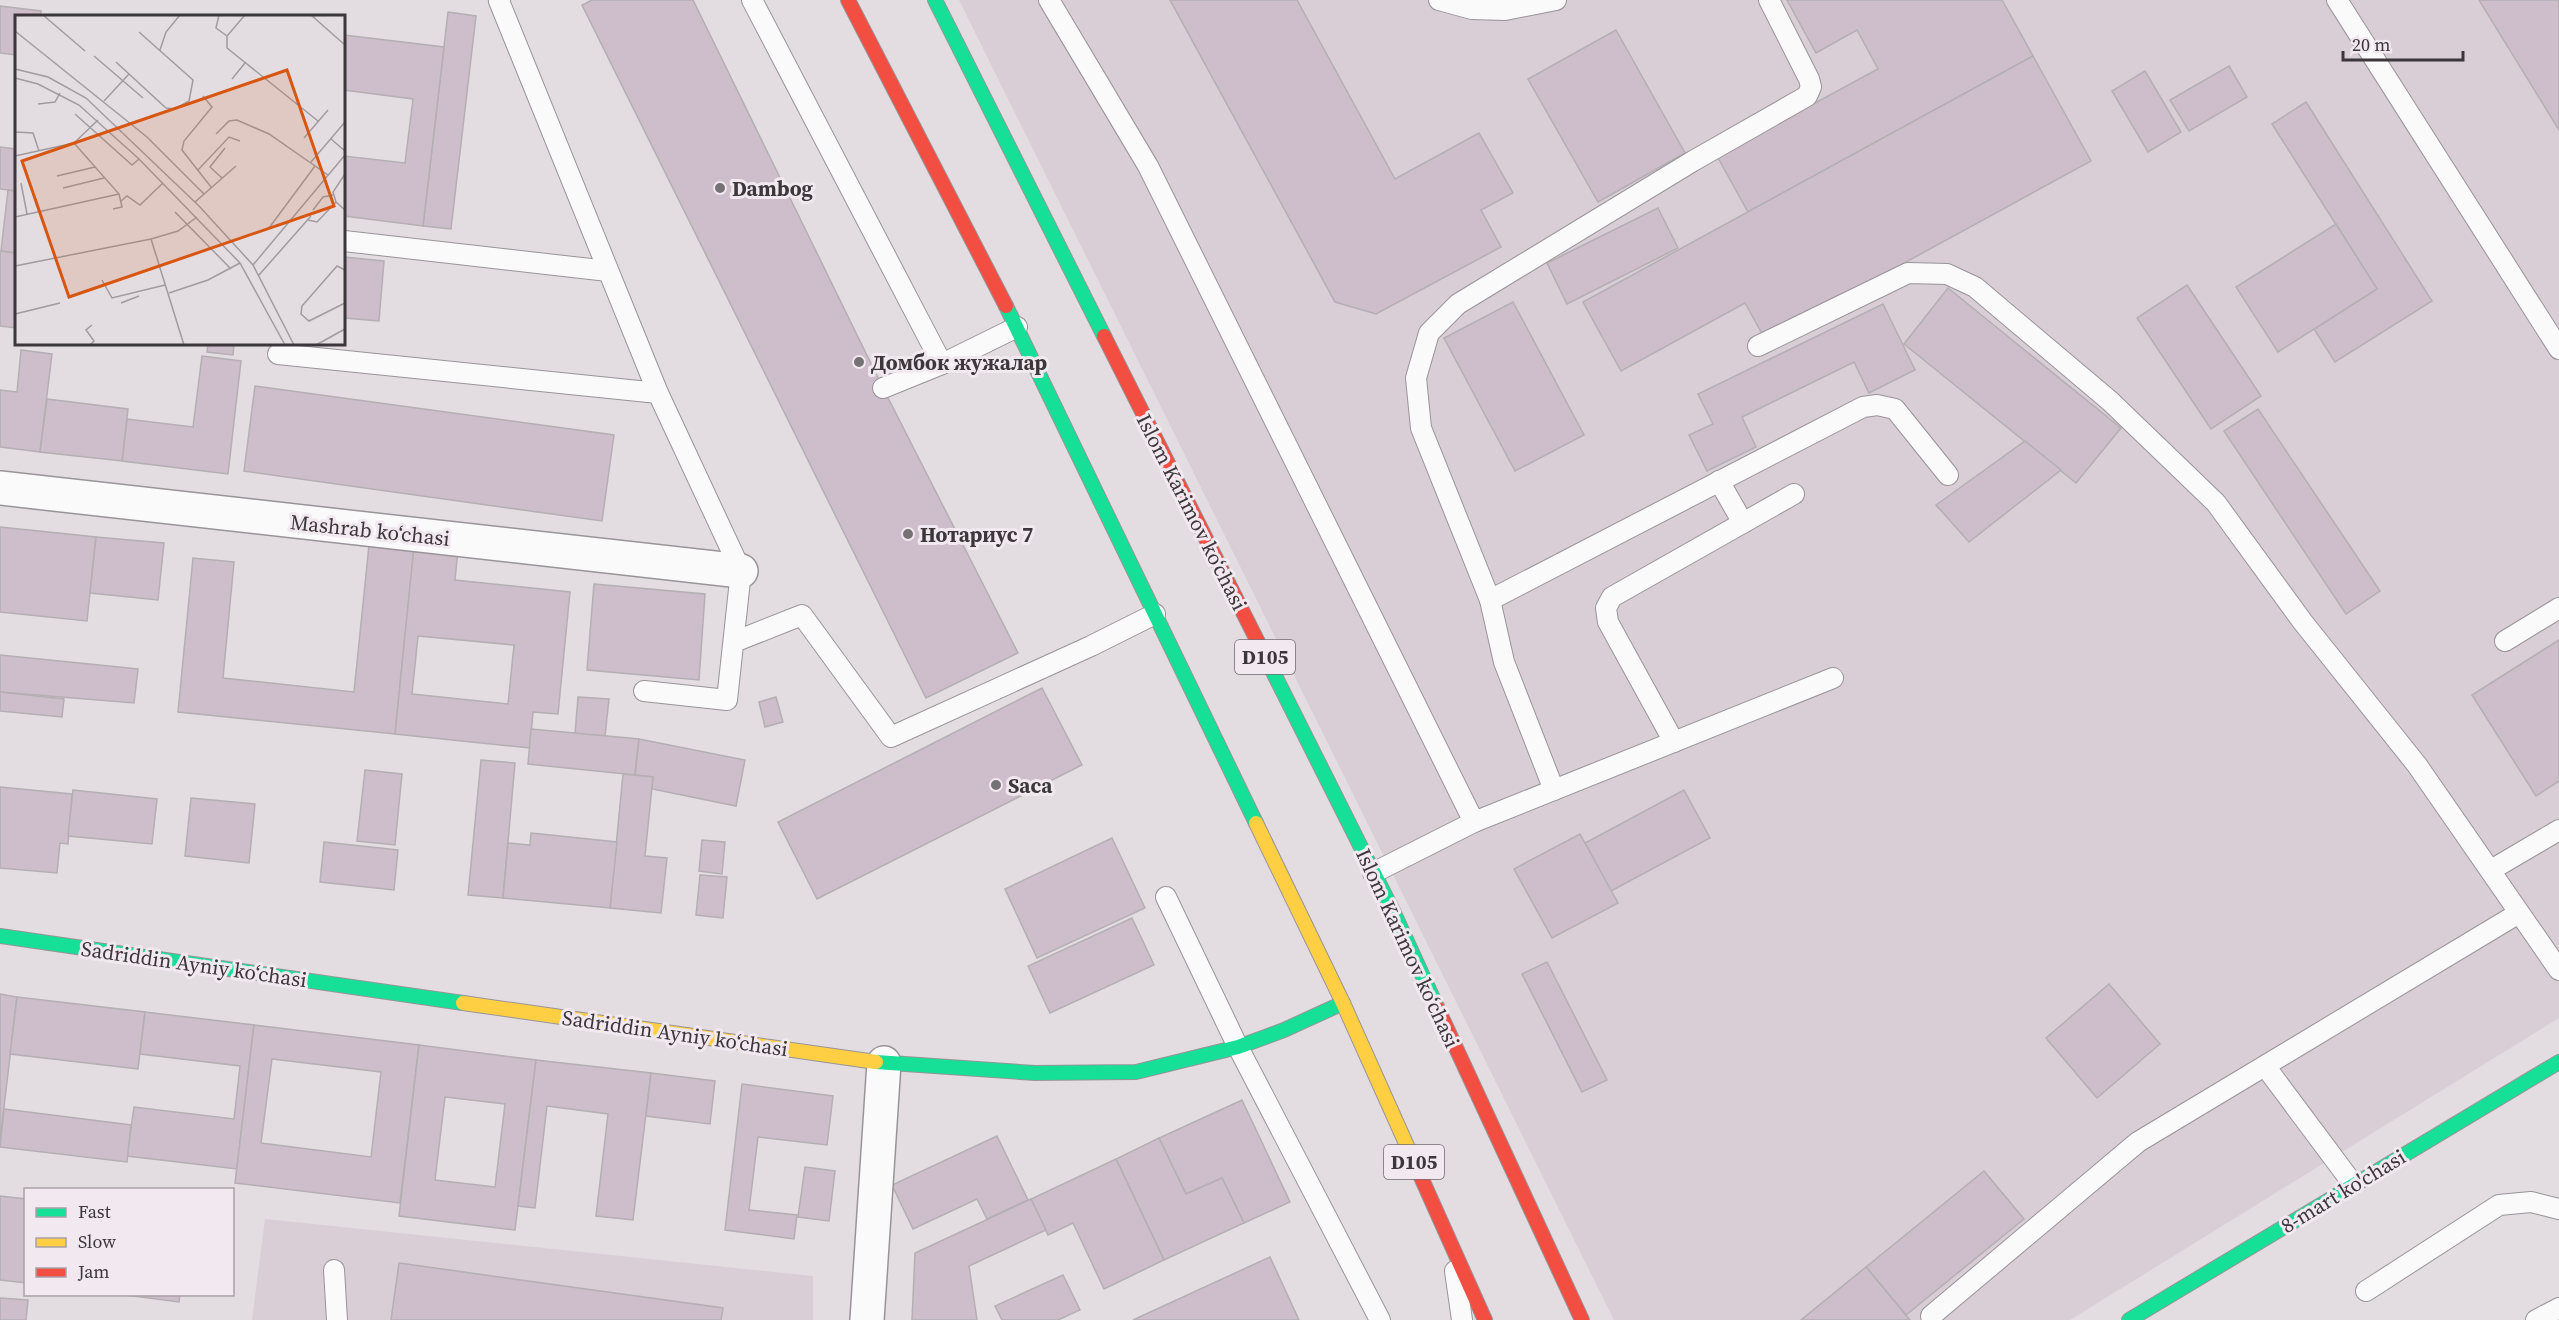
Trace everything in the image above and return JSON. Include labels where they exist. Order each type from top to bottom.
[{"type":"main road","name":"D105","points":[[848,0],[1017,327],[1343,1003],[1485,1320]]},
{"type":"main road","name":"Islom Karimov koʻchasi","points":[[935,0],[1373,873],[1582,1320]]},
{"type":"main road","name":"Sadriddin Ayniy koʻchasi","points":[[0,936],[885,1063],[1035,1073],[1136,1072],[1238,1047],[1284,1030],[1343,1003]]},
{"type":"main road","name":"8-mart ko'chasi","points":[[2129,1320],[2559,1062]]},
{"type":"street","name":"Mashrab koʻchasi","points":[[0,488],[741,571]]},
{"type":"street","points":[[867,1320],[885,1063]]},
{"type":"lane","points":[[492,0],[499,0],[658,393],[741,571],[727,700],[644,691]]},
{"type":"lane","points":[[752,0],[942,364]]},
{"type":"lane","points":[[1049,0],[1148,166],[1474,822]]},
{"type":"lane","points":[[1439,0],[1472,9],[1505,10],[1556,0]]},
{"type":"lane","points":[[1554,790],[1504,662],[1490,600],[1421,428],[1416,378],[1429,333],[1458,304],[1693,161],[1807,96],[1810,87],[1809,79],[1769,0]]},
{"type":"lane","points":[[2337,0],[2559,349]]},
{"type":"lane","points":[[345,241],[608,271]]},
{"type":"lane","points":[[1758,346],[1908,273],[1947,274],[1975,287],[2110,401],[2216,503],[2302,621],[2417,765],[2559,970]]},
{"type":"lane","points":[[883,388],[942,364],[1017,327]]},
{"type":"lane","points":[[278,354],[658,393]]},
{"type":"lane","points":[[1490,600],[1863,407],[1876,405],[1895,409],[1948,475]]},
{"type":"lane","points":[[1719,481],[1743,523]]},
{"type":"lane","points":[[1674,741],[1608,622],[1606,608],[1612,597],[1794,494]]},
{"type":"lane","points":[[2505,641],[2559,608]]},
{"type":"lane","points":[[734,642],[802,615],[891,737],[1091,646],[1155,614]]},
{"type":"lane","points":[[1373,873],[1474,822],[1833,678]]},
{"type":"lane","points":[[2491,870],[2559,831]]},
{"type":"lane","points":[[1166,897],[1238,1047],[1380,1320]]},
{"type":"lane","points":[[1931,1316],[2138,1142],[2519,913]]},
{"type":"lane","points":[[2265,1066],[2353,1184]]},
{"type":"lane","points":[[2366,1291],[2499,1205],[2531,1202],[2559,1209]]},
{"type":"lane","points":[[1454,1250],[1457,1297],[1462,1320]]},
{"type":"lane","points":[[334,1269],[337,1320]]},
{"type":"lane","points":[[2536,1320],[2559,1308]]},
{"type":"shaded area","points":[[959,0],[2559,0],[2559,1018],[2070,1320],[1614,1320]]},
{"type":"shaded area","points":[[265,1219],[813,1276],[813,1320],[252,1320]]},
{"type":"building","points":[[592,0],[693,0],[883,388],[1018,653],[926,698],[582,5]]},
{"type":"building","points":[[1170,0],[1297,0],[1395,179],[1479,133],[1513,193],[1481,210],[1501,247],[1376,314],[1335,302]]},
{"type":"building","points":[[1787,0],[2002,0],[2033,56],[1748,212],[1717,156],[1878,69],[1857,30],[1816,53]]},
{"type":"building","points":[[2479,0],[2559,0],[2559,130]]},
{"type":"building","points":[[0,6],[41,11],[41,15],[15,15],[15,55],[0,53]]},
{"type":"building","points":[[448,12],[476,16],[451,229],[423,226]]},
{"type":"building","points":[[1616,30],[1685,153],[1598,202],[1528,79]]},
{"type":"building","points":[[345,35],[444,47],[423,226],[345,216],[345,156],[405,163],[413,99],[345,90]]},
{"type":"building","points":[[2033,56],[2091,161],[1765,339],[1745,303],[1621,371],[1583,302]]},
{"type":"building","points":[[2229,66],[2247,97],[2189,131],[2170,100]]},
{"type":"building","points":[[2145,71],[2181,132],[2148,152],[2112,91]]},
{"type":"building","points":[[2306,102],[2432,301],[2335,362],[2314,329],[2377,289],[2272,124]]},
{"type":"building","points":[[0,147],[15,149],[15,191],[0,189]]},
{"type":"building","points":[[8,190],[15,191],[15,253],[1,251]]},
{"type":"building","points":[[1658,208],[1678,248],[1567,304],[1547,263]]},
{"type":"building","points":[[2336,224],[2377,289],[2278,352],[2236,287]]},
{"type":"building","points":[[0,251],[15,253],[15,328],[0,326]]},
{"type":"building","points":[[345,257],[384,261],[379,321],[345,318]]},
{"type":"building","points":[[2187,285],[2261,396],[2211,429],[2137,318]]},
{"type":"building","points":[[1948,288],[2121,428],[2076,483],[1904,344]]},
{"type":"building","points":[[1513,302],[1584,435],[1515,471],[1444,338]]},
{"type":"building","points":[[1883,304],[1915,370],[1869,393],[1854,362],[1742,417],[1756,447],[1707,471],[1689,435],[1713,424],[1698,394]]},
{"type":"building","points":[[208,345],[234,345],[233,355],[207,352]]},
{"type":"building","points":[[21,350],[52,354],[40,452],[0,447],[0,390],[17,392]]},
{"type":"building","points":[[202,356],[241,361],[228,474],[122,461],[127,419],[193,427]]},
{"type":"building","points":[[255,386],[614,435],[602,521],[244,471]]},
{"type":"building","points":[[47,399],[128,409],[122,461],[40,452]]},
{"type":"building","points":[[2258,409],[2380,591],[2346,614],[2224,431]]},
{"type":"building","points":[[2025,441],[2061,470],[1969,542],[1936,505]]},
{"type":"building","points":[[0,527],[96,537],[87,621],[0,612]]},
{"type":"building","points":[[96,537],[164,543],[158,600],[90,593]]},
{"type":"building","points":[[369,545],[414,550],[395,734],[178,712],[193,558],[234,562],[223,678],[354,692]]},
{"type":"building","points":[[414,546],[458,550],[455,580],[570,592],[558,714],[533,712],[530,748],[395,734]],"holes":[[[418,636],[514,645],[508,704],[412,694]]]},
{"type":"building","points":[[594,584],[705,594],[699,680],[587,670]]},
{"type":"building","points":[[2559,640],[2559,781],[2536,796],[2472,695]]},
{"type":"building","points":[[0,655],[138,669],[134,703],[0,692]]},
{"type":"building","points":[[1042,688],[1082,765],[817,899],[778,822]]},
{"type":"building","points":[[0,692],[64,699],[62,717],[0,711]]},
{"type":"building","points":[[578,697],[609,699],[605,736],[575,734]]},
{"type":"building","points":[[776,697],[783,722],[765,727],[759,702]]},
{"type":"building","points":[[531,729],[639,739],[635,775],[528,764]]},
{"type":"building","points":[[639,739],[745,760],[736,806],[652,789],[653,777],[635,775]]},
{"type":"building","points":[[481,760],[515,763],[503,898],[468,895]]},
{"type":"building","points":[[365,770],[402,774],[395,845],[357,841]]},
{"type":"building","points":[[623,774],[653,777],[645,856],[667,858],[661,913],[610,908]]},
{"type":"building","points":[[0,787],[72,794],[68,844],[60,843],[57,873],[0,868]]},
{"type":"building","points":[[73,790],[157,799],[152,844],[68,836]]},
{"type":"building","points":[[1684,790],[1710,838],[1611,891],[1585,843]]},
{"type":"building","points":[[191,798],[255,804],[249,863],[185,856]]},
{"type":"building","points":[[531,833],[617,842],[610,908],[503,898],[508,843],[530,845]]},
{"type":"building","points":[[1580,834],[1618,903],[1552,938],[1514,869]]},
{"type":"building","points":[[1112,838],[1145,908],[1037,958],[1005,889]]},
{"type":"building","points":[[702,840],[725,842],[722,874],[699,871]]},
{"type":"building","points":[[324,842],[398,850],[394,890],[320,882]]},
{"type":"building","points":[[700,875],[727,877],[723,918],[696,915]]},
{"type":"building","points":[[1132,918],[1154,965],[1050,1013],[1028,966]]},
{"type":"building","points":[[1547,962],[1607,1080],[1582,1092],[1522,974]]},
{"type":"building","points":[[2109,984],[2160,1044],[2097,1098],[2046,1038]]},
{"type":"building","points":[[0,994],[17,997],[0,1141]]},
{"type":"building","points":[[17,997],[145,1012],[138,1069],[10,1054]]},
{"type":"building","points":[[145,1012],[254,1025],[237,1169],[127,1156],[134,1107],[234,1119],[240,1066],[140,1054]]},
{"type":"building","points":[[254,1025],[419,1045],[400,1203],[235,1183]],"holes":[[[272,1059],[381,1072],[371,1157],[261,1143]]]},
{"type":"building","points":[[419,1045],[536,1060],[515,1230],[399,1216]],"holes":[[[445,1097],[505,1104],[495,1187],[435,1180]]]},
{"type":"building","points":[[536,1060],[651,1073],[633,1220],[596,1216],[608,1114],[547,1106],[535,1208],[518,1206]]},
{"type":"building","points":[[651,1073],[715,1081],[710,1124],[646,1116]]},
{"type":"building","points":[[742,1084],[833,1096],[827,1145],[758,1137],[749,1210],[797,1215],[794,1239],[725,1230]]},
{"type":"building","points":[[1242,1100],[1290,1202],[1244,1223],[1222,1178],[1186,1194],[1159,1138]]},
{"type":"building","points":[[4,1109],[131,1125],[127,1162],[0,1147]]},
{"type":"building","points":[[997,1136],[1028,1200],[987,1219],[977,1199],[913,1229],[892,1185]]},
{"type":"building","points":[[1159,1138],[1186,1194],[1222,1178],[1244,1223],[1164,1260],[1116,1159]]},
{"type":"building","points":[[1116,1159],[1164,1260],[1104,1289],[1073,1223],[1048,1235],[1031,1199]]},
{"type":"building","points":[[805,1167],[835,1171],[829,1221],[798,1217]]},
{"type":"building","points":[[1984,1171],[2024,1219],[1906,1315],[1866,1267]]},
{"type":"building","points":[[0,1196],[24,1199],[24,1283],[0,1280]]},
{"type":"building","points":[[1031,1199],[1046,1230],[969,1266],[977,1320],[912,1320],[915,1253]]},
{"type":"building","points":[[1270,1257],[1299,1320],[1133,1320]]},
{"type":"building","points":[[399,1263],[723,1308],[721,1320],[391,1320]]},
{"type":"building","points":[[1866,1267],[1910,1320],[1801,1320]]},
{"type":"building","points":[[1063,1275],[1080,1310],[1058,1320],[1002,1320],[995,1306]]},
{"type":"building","points":[[132,1296],[180,1296],[179,1302]]},
{"type":"building","points":[[0,1298],[28,1300],[26,1320],[0,1320]]},
{"type":"traffic: fast","points":[[935,0],[1104,336]]},
{"type":"traffic: fast","points":[[1006,306],[1256,823]]},
{"type":"traffic: fast","points":[[1267,660],[1393,911],[1437,1007]]},
{"type":"traffic: fast","points":[[0,936],[463,1003]]},
{"type":"traffic: fast","points":[[876,1062],[1035,1073],[1136,1072],[1238,1047],[1284,1030],[1343,1003]]},
{"type":"traffic: fast","points":[[2129,1320],[2559,1062]]},
{"type":"traffic: slow","points":[[1256,823],[1343,1003],[1412,1157]]},
{"type":"traffic: slow","points":[[463,1003],[876,1062]]},
{"type":"traffic: jam","points":[[848,0],[1006,306]]},
{"type":"traffic: jam","points":[[1104,336],[1267,660]]},
{"type":"traffic: jam","points":[[1437,1007],[1582,1320]]},
{"type":"traffic: jam","points":[[1412,1157],[1485,1320]]},
{"type":"place","name":"Dambog","points":[[720,188]]},
{"type":"place","name":"Домбок жужалар","points":[[859,362]]},
{"type":"place","name":"Нотариус 7","points":[[908,534]]},
{"type":"place","name":"Saca","points":[[996,785]]}]
